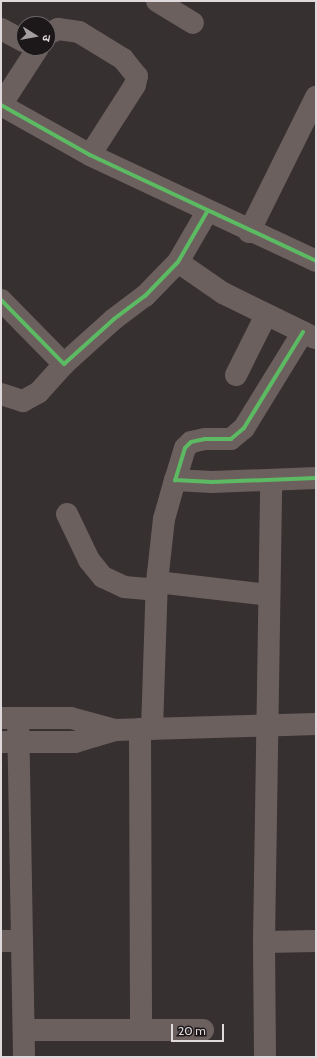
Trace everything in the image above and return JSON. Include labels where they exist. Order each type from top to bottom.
[{"type":"street","points":[[157,1],[193,23]]},
{"type":"street","points":[[1,29],[16,37]]},
{"type":"street","points":[[56,30],[79,32],[123,59],[137,76],[136,85],[90,155]]},
{"type":"street","points":[[33,56],[1,105],[90,155],[249,232],[316,261]]},
{"type":"street","points":[[249,232],[316,97]]},
{"type":"street","points":[[1,394],[14,400],[23,401],[31,398],[48,383],[64,364],[114,319],[145,296],[178,262],[207,212]]},
{"type":"street","points":[[141,1030],[146,729],[156,586],[164,519],[174,480],[185,448],[191,442],[205,438],[231,439],[244,428],[310,335],[266,315],[202,281],[178,262]]},
{"type":"street","points":[[1,300],[64,364]]},
{"type":"street","points":[[236,375],[266,315]]},
{"type":"street","points":[[174,480],[212,482],[316,478]]},
{"type":"street","points":[[265,1057],[264,942],[271,480]]},
{"type":"street","points":[[67,514],[89,560],[103,577],[124,588],[156,586],[269,595]]},
{"type":"street","points":[[24,1057],[22,941],[10,742],[10,718],[71,718],[115,730]]},
{"type":"street","points":[[10,742],[75,742],[115,730],[267,727],[316,724]]},
{"type":"street","points":[[1,941],[22,941]]},
{"type":"street","points":[[264,942],[316,941]]},
{"type":"street","points":[[24,1030],[203,1030]]},
{"type":"cycle path","points":[[1,105],[90,155],[316,261]]},
{"type":"cycle path","points":[[1,300],[64,364],[114,319],[145,296],[178,262],[207,212]]},
{"type":"cycle path","points":[[303,332],[244,428],[231,439],[205,439],[191,442],[185,448],[175,480],[212,482],[316,478]]}]
